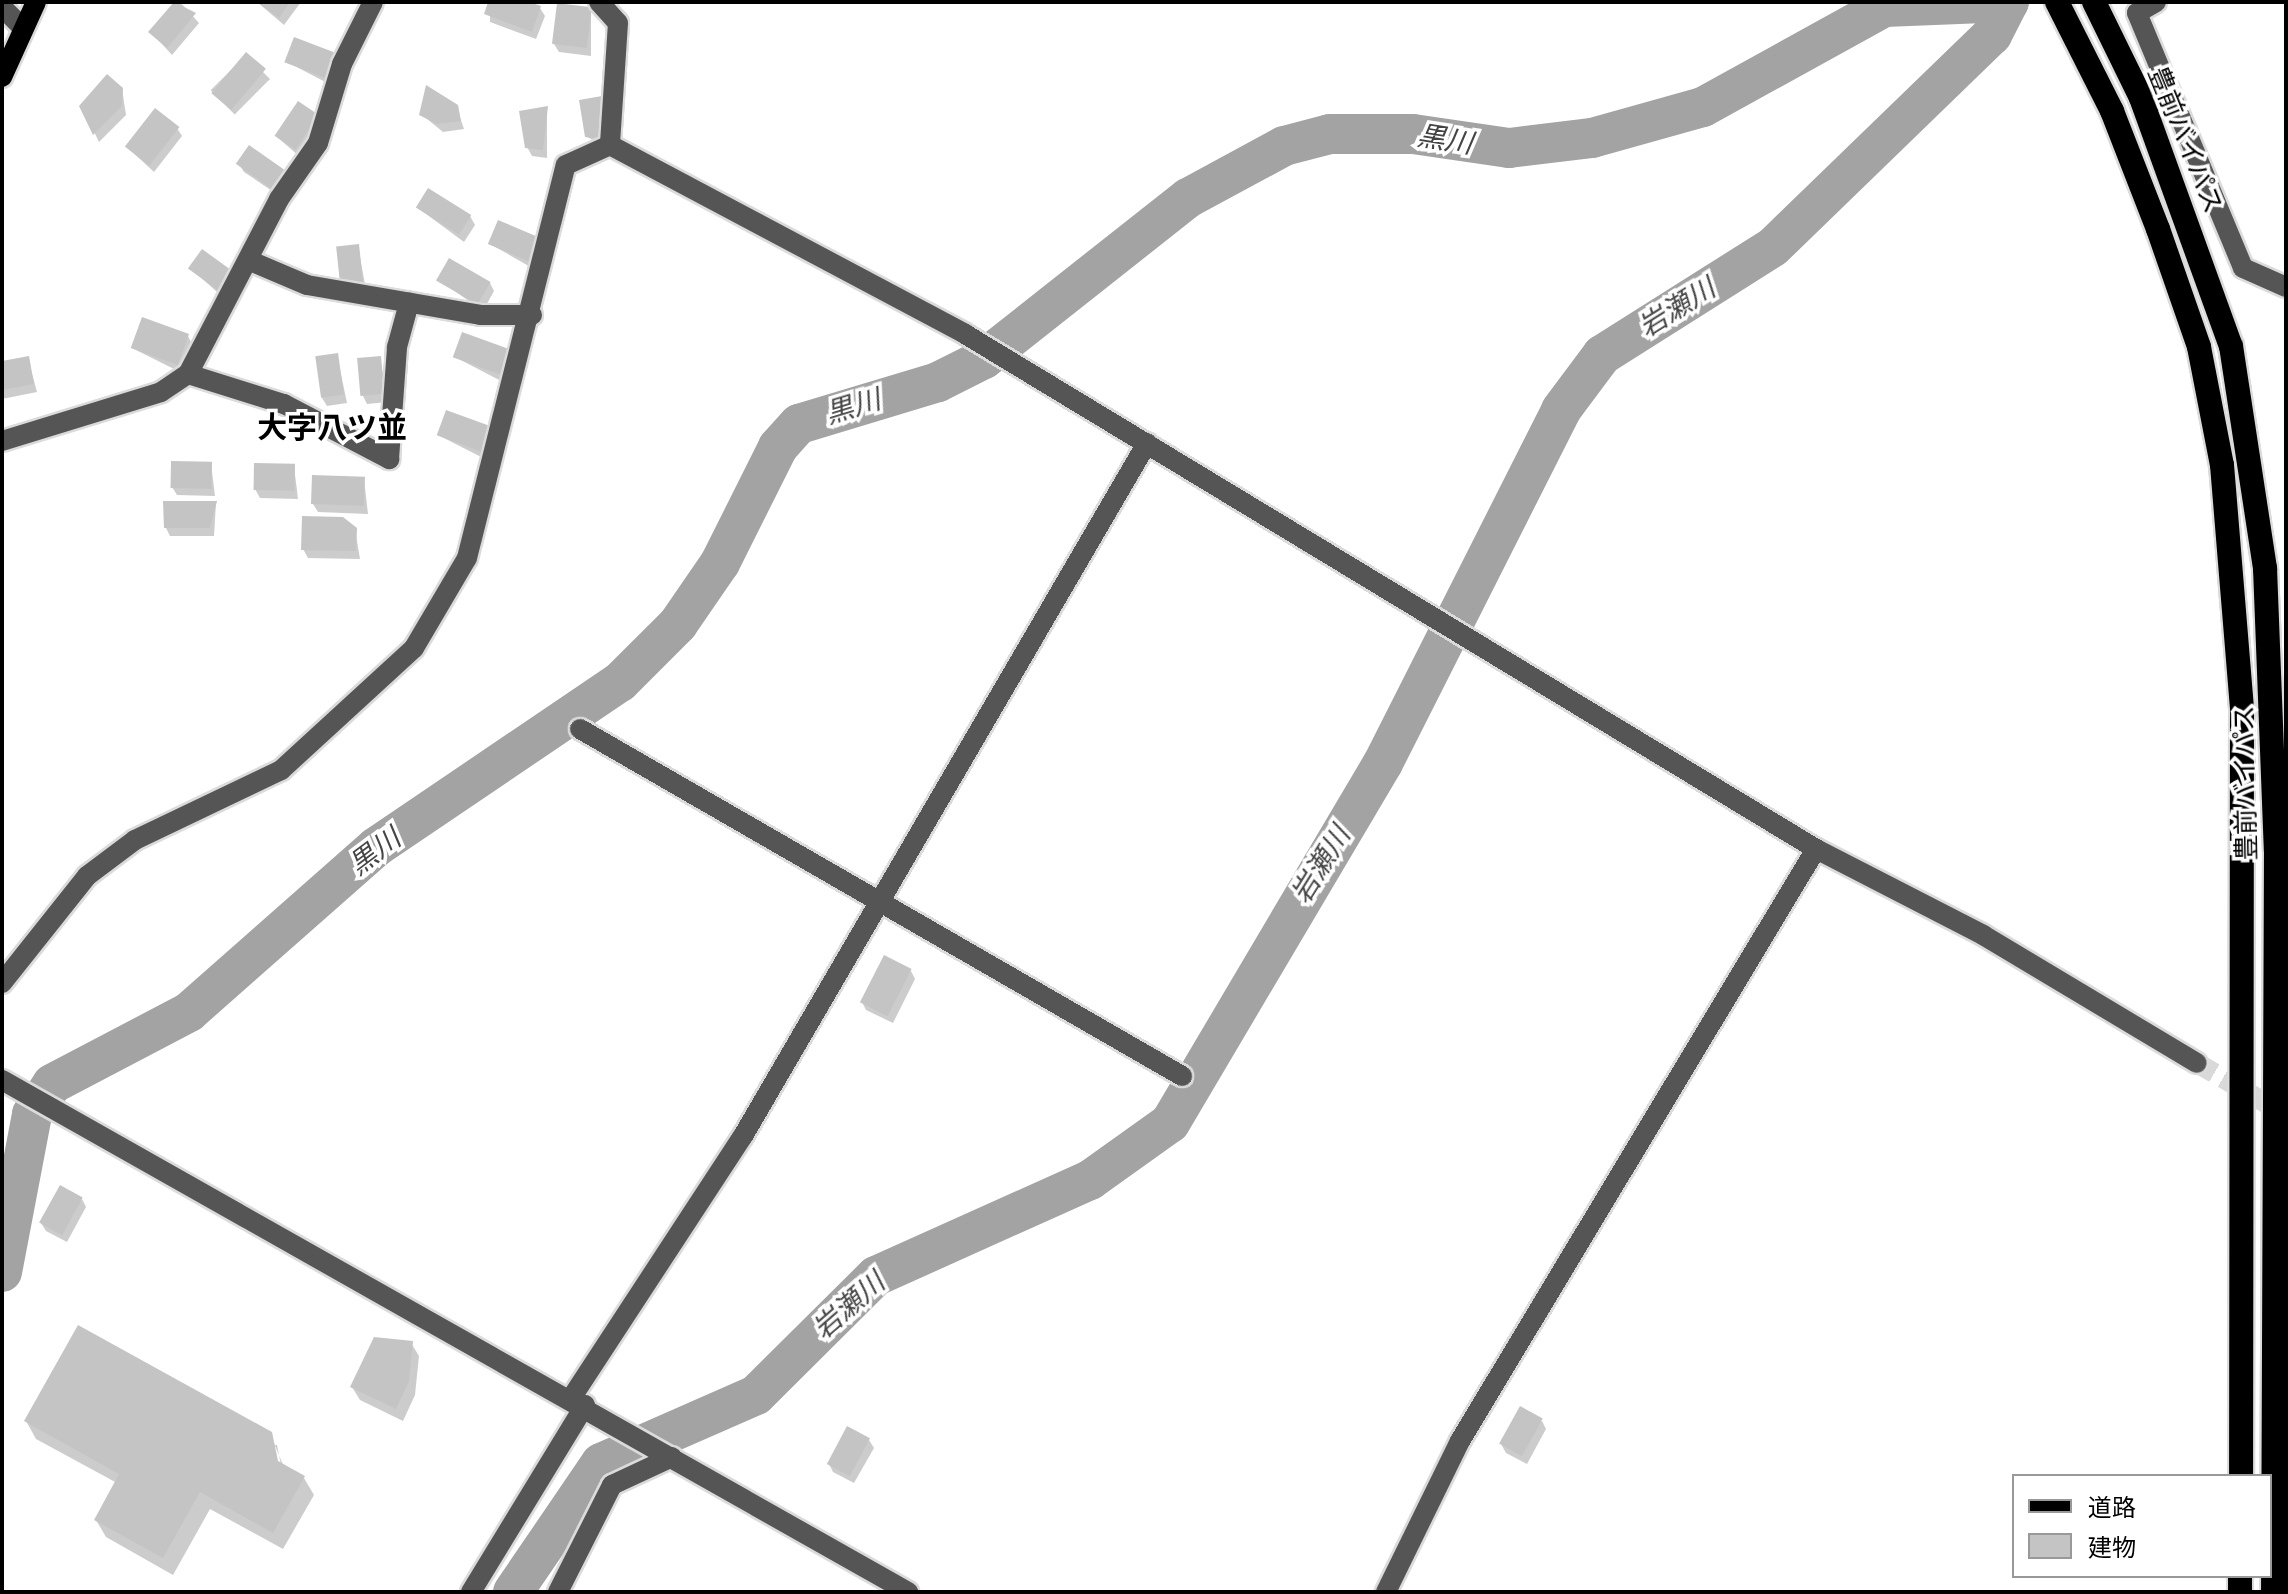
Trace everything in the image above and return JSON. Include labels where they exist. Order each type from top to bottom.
[{"type":"highway","name":"豊前バイパス","points":[[2057,2],[2112,111],[2199,347],[2224,480],[2242,709],[2241,1474]]},
{"type":"highway","name":"豊前バイパス","points":[[2094,2],[2141,98],[2231,346],[2265,568],[2274,709],[2273,1592]]},
{"type":"main road","points":[[2,77],[21,26],[36,2]]},
{"type":"street","points":[[2,441],[161,392],[188,374],[248,260],[318,143],[342,64],[373,2]]},
{"type":"street","points":[[599,2],[618,23],[610,145]]},
{"type":"street","points":[[2156,2],[2137,13],[2243,268],[2286,287]]},
{"type":"street","points":[[2,7],[21,26]]},
{"type":"street","points":[[2,983],[87,876],[135,840],[281,770],[414,648],[467,558],[493,440],[532,315],[566,165],[610,145]]},
{"type":"street","points":[[610,145],[965,334],[1816,849],[1983,935],[2197,1063]]},
{"type":"street","points":[[248,260],[307,285],[480,315],[532,315]]},
{"type":"street","points":[[188,374],[284,404],[389,459],[397,347],[409,303]]},
{"type":"street","points":[[471,1592],[579,1401],[743,1136],[1147,443]]},
{"type":"street","points":[[580,729],[883,899],[1182,1076]]},
{"type":"street","points":[[1386,1592],[1476,1414],[1816,849]]},
{"type":"street","points":[[2,1080],[579,1401],[908,1592]]},
{"type":"street","points":[[558,1592],[612,1485],[664,1452]]},
{"type":"building","points":[[174,2],[196,13],[167,48],[148,32]]},
{"type":"building","points":[[257,2],[290,2],[279,18]]},
{"type":"building","points":[[488,2],[529,2],[541,6],[532,32],[484,14]]},
{"type":"building","points":[[557,3],[592,7],[587,48],[552,44]]},
{"type":"building","points":[[294,37],[338,54],[328,79],[284,62]]},
{"type":"building","points":[[246,52],[266,69],[231,110],[211,93]]},
{"type":"building","points":[[107,74],[123,88],[122,106],[93,135],[79,106]]},
{"type":"building","points":[[426,85],[458,105],[461,121],[437,124],[419,115]]},
{"type":"building","points":[[608,95],[603,139],[585,137],[579,100]]},
{"type":"building","points":[[298,101],[319,115],[295,150],[275,136]]},
{"type":"building","points":[[548,106],[543,150],[525,148],[519,111]]},
{"type":"building","points":[[155,108],[179,127],[149,166],[125,147]]},
{"type":"building","points":[[249,145],[291,174],[278,193],[236,164]]},
{"type":"building","points":[[428,188],[471,215],[459,235],[416,208]]},
{"type":"building","points":[[498,220],[540,238],[530,262],[488,244]]},
{"type":"building","points":[[359,244],[363,282],[340,284],[336,246]]},
{"type":"building","points":[[202,249],[235,273],[221,293],[188,268]]},
{"type":"building","points":[[449,258],[491,282],[478,305],[436,281]]},
{"type":"building","points":[[142,317],[189,334],[178,365],[131,348]]},
{"type":"building","points":[[462,332],[509,349],[500,374],[453,357]]},
{"type":"building","points":[[338,353],[344,395],[321,398],[315,356]]},
{"type":"building","points":[[29,356],[34,384],[2,390],[2,361]]},
{"type":"building","points":[[381,356],[384,394],[360,396],[357,358]]},
{"type":"building","points":[[446,410],[492,427],[483,452],[437,435]]},
{"type":"building","points":[[171,461],[212,462],[212,489],[171,488]]},
{"type":"building","points":[[254,463],[295,464],[295,491],[254,490]]},
{"type":"building","points":[[312,475],[365,477],[364,506],[311,504]]},
{"type":"building","points":[[163,501],[217,501],[210,528],[164,528]]},
{"type":"building","points":[[302,516],[343,517],[357,528],[356,551],[301,550]]},
{"type":"building","points":[[884,955],[912,969],[888,1016],[860,1002]]},
{"type":"building","points":[[60,1185],[83,1198],[62,1235],[39,1223]]},
{"type":"building","points":[[78,1325],[272,1432],[278,1461],[305,1476],[273,1533],[200,1492],[163,1558],[94,1520],[119,1474],[24,1421]]},
{"type":"building","points":[[374,1337],[413,1341],[409,1381],[396,1409],[350,1387]]},
{"type":"building","points":[[1520,1406],[1543,1419],[1522,1456],[1499,1444]]},
{"type":"building","points":[[847,1426],[870,1438],[850,1476],[827,1464]]},
{"type":"waterway","name":"黒川","points":[[2,1272],[32,1114],[52,1084],[189,1012],[376,847],[620,682],[678,624],[720,563],[778,447],[799,424],[938,382],[984,359],[1188,198],[1284,146],[1330,134],[1413,134],[1509,148],[1592,138],[1703,107],[1884,7],[2009,2]]},
{"type":"waterway","name":"岩瀬川","points":[[513,1592],[601,1463],[756,1395],[876,1276],[1090,1180],[1170,1123],[1383,763],[1561,410],[1602,355],[1773,247],[1992,35],[2009,2]]},
{"type":"tunnel","points":[[2197,1063],[2286,1115]]},
{"type":"district","name":"大字八ツ並","points":[[332,429]]}]
